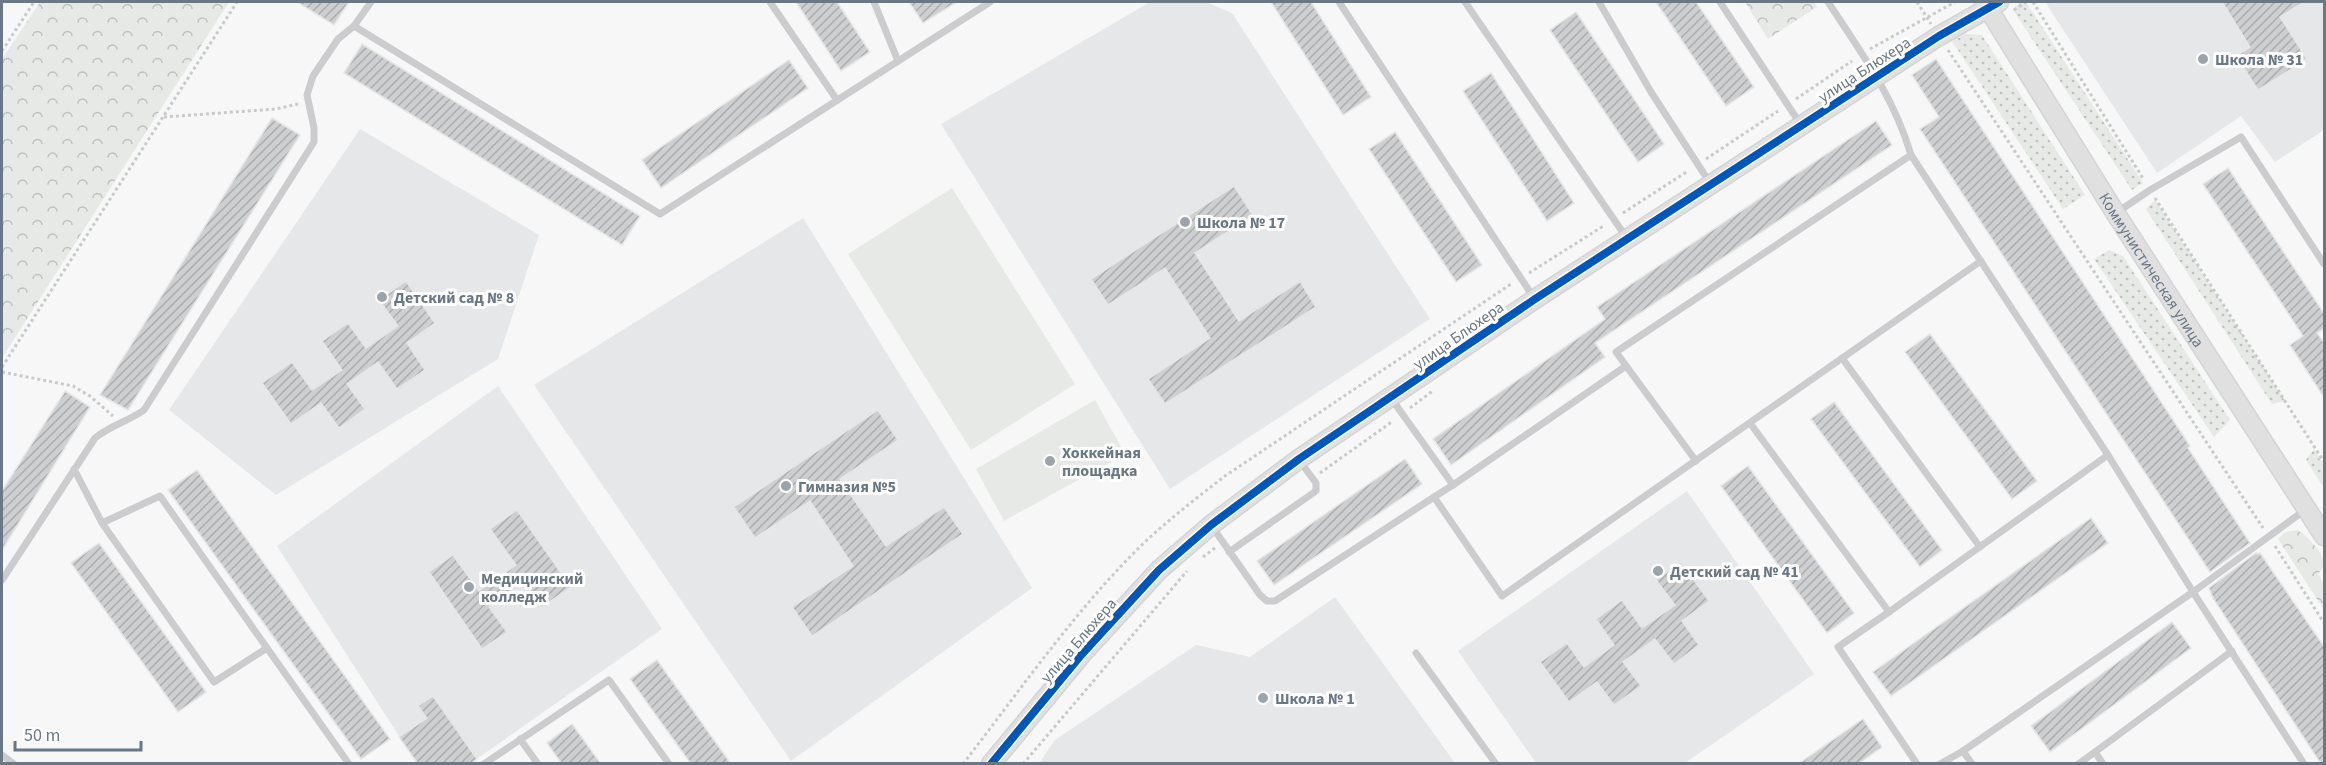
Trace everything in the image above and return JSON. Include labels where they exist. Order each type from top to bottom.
[{"type":"street","name":"улица Блюхера","points":[[991,764],[1082,654],[1159,570],[1211,525],[1299,459],[1534,298],[1802,127],[1939,36],[1996,5]]},
{"type":"street","name":"Коммунистическая улица","points":[[1996,5],[2116,214],[2324,533]]},
{"type":"lane","points":[[2,580],[95,438],[107,428],[134,418],[144,410],[314,142],[314,128],[307,95],[313,76],[338,39],[354,26],[370,2]]},
{"type":"lane","points":[[770,2],[837,100]]},
{"type":"lane","points":[[874,2],[898,61]]},
{"type":"lane","points":[[354,26],[660,214],[990,2]]},
{"type":"lane","points":[[1339,2],[1534,298]]},
{"type":"lane","points":[[1464,2],[1628,239]]},
{"type":"lane","points":[[1599,2],[1652,92],[1712,185]]},
{"type":"lane","points":[[1720,2],[1802,127]]},
{"type":"lane","points":[[1828,2],[1877,76],[1896,111],[1911,155],[2108,455],[2304,764]]},
{"type":"lane","points":[[2116,214],[2150,190],[2241,137],[2325,264]]},
{"type":"lane","points":[[1696,461],[1616,352],[1911,155]]},
{"type":"lane","points":[[1434,498],[1502,596],[1981,261]]},
{"type":"lane","points":[[1842,358],[1980,547]]},
{"type":"lane","points":[[1211,525],[1260,595],[1267,601],[1275,601],[1434,498],[1626,366]]},
{"type":"lane","points":[[1391,398],[1453,485]]},
{"type":"lane","points":[[1750,423],[1889,612]]},
{"type":"lane","points":[[1917,764],[1838,647],[2108,455]]},
{"type":"lane","points":[[1229,552],[1316,491],[1316,483],[1299,459]]},
{"type":"lane","points":[[74,469],[102,524],[214,682],[267,648]]},
{"type":"lane","points":[[102,524],[160,496],[349,764]]},
{"type":"lane","points":[[1940,764],[1963,751],[2193,592],[2307,508]]},
{"type":"lane","points":[[2078,764],[2232,651]]},
{"type":"lane","points":[[1416,653],[1496,764]]},
{"type":"lane","points":[[484,764],[609,680],[669,764]]},
{"type":"lane","points":[[520,739],[538,764]]},
{"type":"lane","points":[[1963,751],[1972,764]]},
{"type":"lane","points":[[2095,752],[2103,764]]},
{"type":"lane","points":[[2,755],[14,764]]},
{"type":"path","points":[[2,51],[34,2]]},
{"type":"path","points":[[2,367],[237,2]]},
{"type":"path","points":[[1917,2],[1935,30]]},
{"type":"path","points":[[1996,5],[2026,2]]},
{"type":"path","points":[[2033,2],[2150,190],[2325,462]]},
{"type":"path","points":[[1947,48],[2325,623]]},
{"type":"path","points":[[163,117],[276,109],[308,102]]},
{"type":"path","points":[[2,372],[73,386],[90,396],[121,423]]},
{"type":"path","points":[[1312,478],[1439,386]]},
{"type":"path","points":[[1201,559],[1223,543]]},
{"type":"path","points":[[1023,764],[1193,564]]},
{"type":"shaded area","name":"Школа № 17","points":[[1150,2],[1206,2],[1232,13],[1430,319],[1170,489],[941,124]]},
{"type":"shaded area","name":"Школа № 31","points":[[2045,2],[2324,2],[2324,130],[2275,162],[2241,116],[2157,173]]},
{"type":"shaded area","name":"Детский сад № 8","points":[[360,129],[539,235],[498,359],[276,495],[169,410]]},
{"type":"shaded area","name":"Гимназия №5","points":[[803,218],[1032,588],[791,761],[534,385]]},
{"type":"shaded area","name":"Медицинский колледж","points":[[498,386],[662,629],[471,763],[419,763],[399,736],[277,546]]},
{"type":"shaded area","name":"Детский сад № 41","points":[[1687,491],[1814,674],[1685,763],[1536,763],[1458,651]]},
{"type":"shaded area","name":"Школа № 1","points":[[1335,597],[1455,763],[1039,763],[1055,740],[1196,645],[1250,657]]},
{"type":"green space","points":[[40,2],[229,2],[2,358],[2,59]]},
{"type":"green space","points":[[1745,2],[1814,2],[1817,7],[1768,39]]},
{"type":"green space","points":[[2021,2],[2026,2],[2143,183],[2132,190],[2013,10]]},
{"type":"green space","points":[[1965,34],[1982,35],[2085,195],[2063,209],[1952,41]]},
{"type":"green space","points":[[952,188],[1075,384],[971,450],[848,254]]},
{"type":"green space","points":[[2155,200],[2285,401],[2272,404],[2146,209]]},
{"type":"green space","points":[[2109,250],[2123,256],[2230,420],[2214,437],[2094,259]]},
{"type":"green space","name":"Хоккейная площадка","points":[[1095,400],[1125,454],[1004,521],[976,469]]},
{"type":"green space","points":[[2314,449],[2324,466],[2324,488],[2306,460]]},
{"type":"green space","points":[[2297,530],[2315,545],[2324,561],[2324,566],[2318,574],[2324,584],[2324,610],[2278,539],[2285,532]]},
{"type":"building","points":[[297,2],[349,2],[334,25]]},
{"type":"building","points":[[796,2],[837,2],[870,52],[841,71]]},
{"type":"building","points":[[909,2],[957,2],[923,23]]},
{"type":"building","points":[[1271,2],[1311,2],[1371,97],[1343,115]]},
{"type":"building","points":[[1656,2],[1696,2],[1754,87],[1726,106]]},
{"type":"building","points":[[2222,2],[2304,2],[2280,17],[2307,59],[2258,90],[2236,56],[2250,47]]},
{"type":"building","points":[[1576,12],[1664,144],[1638,162],[1550,30]]},
{"type":"building","points":[[362,44],[640,216],[622,245],[344,73]]},
{"type":"building","points":[[1936,59],[2190,446],[2188,448],[2250,543],[2210,572],[1920,129],[1939,117],[1912,75]]},
{"type":"building","points":[[789,60],[808,88],[661,188],[642,160]]},
{"type":"building","points":[[1491,73],[1574,203],[1547,221],[1463,91]]},
{"type":"building","points":[[272,118],[300,135],[128,410],[100,395]]},
{"type":"building","points":[[1876,121],[1892,145],[1595,343],[1605,357],[1451,465],[1433,439],[1605,319],[1597,307]]},
{"type":"building","points":[[1395,132],[1482,265],[1456,282],[1369,149]]},
{"type":"building","points":[[2228,168],[2325,315],[2325,328],[2317,333],[2325,344],[2325,399],[2290,345],[2303,336],[2203,184]]},
{"type":"building","points":[[1234,186],[1253,215],[1195,253],[1239,321],[1300,281],[1316,307],[1165,404],[1148,379],[1210,338],[1165,268],[1108,305],[1091,279]]},
{"type":"building","points":[[406,281],[435,323],[407,343],[425,370],[397,389],[378,362],[347,384],[365,409],[339,428],[321,403],[291,424],[262,383],[292,362],[312,390],[342,370],[322,341],[348,323],[366,348],[398,326],[379,300]]},
{"type":"building","points":[[1930,334],[2037,481],[2012,499],[1905,352]]},
{"type":"building","points":[[65,391],[90,407],[2,550],[2,491]]},
{"type":"building","points":[[1834,402],[1942,550],[1920,567],[1811,419]]},
{"type":"building","points":[[878,410],[898,440],[840,479],[886,546],[944,507],[963,534],[812,636],[792,607],[853,566],[810,501],[755,538],[734,507]]},
{"type":"building","points":[[1405,459],[1422,484],[1274,585],[1257,561]]},
{"type":"building","points":[[1748,466],[1854,613],[1827,633],[1721,486]]},
{"type":"building","points":[[197,470],[390,739],[361,759],[168,490]]},
{"type":"building","points":[[517,510],[571,587],[542,607],[524,582],[489,607],[507,632],[482,649],[429,572],[453,555],[479,591],[516,565],[490,529]]},
{"type":"building","points":[[2091,518],[2108,543],[1891,696],[1873,672]]},
{"type":"building","points":[[99,543],[206,692],[178,712],[71,563]]},
{"type":"building","points":[[2256,553],[2260,553],[2325,648],[2325,764],[2321,764],[2213,598],[2209,588]]},
{"type":"building","points":[[1681,562],[1709,601],[1682,621],[1699,645],[1674,664],[1655,639],[1623,662],[1641,686],[1614,705],[1597,682],[1569,702],[1540,662],[1567,643],[1584,667],[1614,645],[1596,619],[1622,600],[1642,628],[1675,605],[1656,580]]},
{"type":"building","points":[[2172,622],[2191,648],[2050,752],[2031,726]]},
{"type":"building","points":[[657,660],[731,764],[691,764],[630,679]]},
{"type":"building","points":[[433,696],[477,759],[470,764],[418,764],[399,737],[427,718],[418,706]]},
{"type":"building","points":[[1863,719],[1882,747],[1858,764],[1798,764]]},
{"type":"building","points":[[572,724],[601,764],[562,764],[547,743]]},
{"type":"cycle path","points":[[991,764],[1082,654],[1159,570],[1211,525],[1299,459],[1535,299],[1939,36],[1999,2]]},
{"type":"place","name":"Школа № 31","points":[[2203,59]]},
{"type":"place","name":"Школа № 17","points":[[1185,222]]},
{"type":"place","name":"Детский сад № 8","points":[[382,297]]},
{"type":"place","name":"Хоккейная площадка","points":[[1050,461]]},
{"type":"place","name":"Гимназия №5","points":[[786,486]]},
{"type":"place","name":"Детский сад № 41","points":[[1658,571]]},
{"type":"place","name":"Медицинский колледж","points":[[469,587]]},
{"type":"place","name":"Школа № 1","points":[[1263,698]]}]
